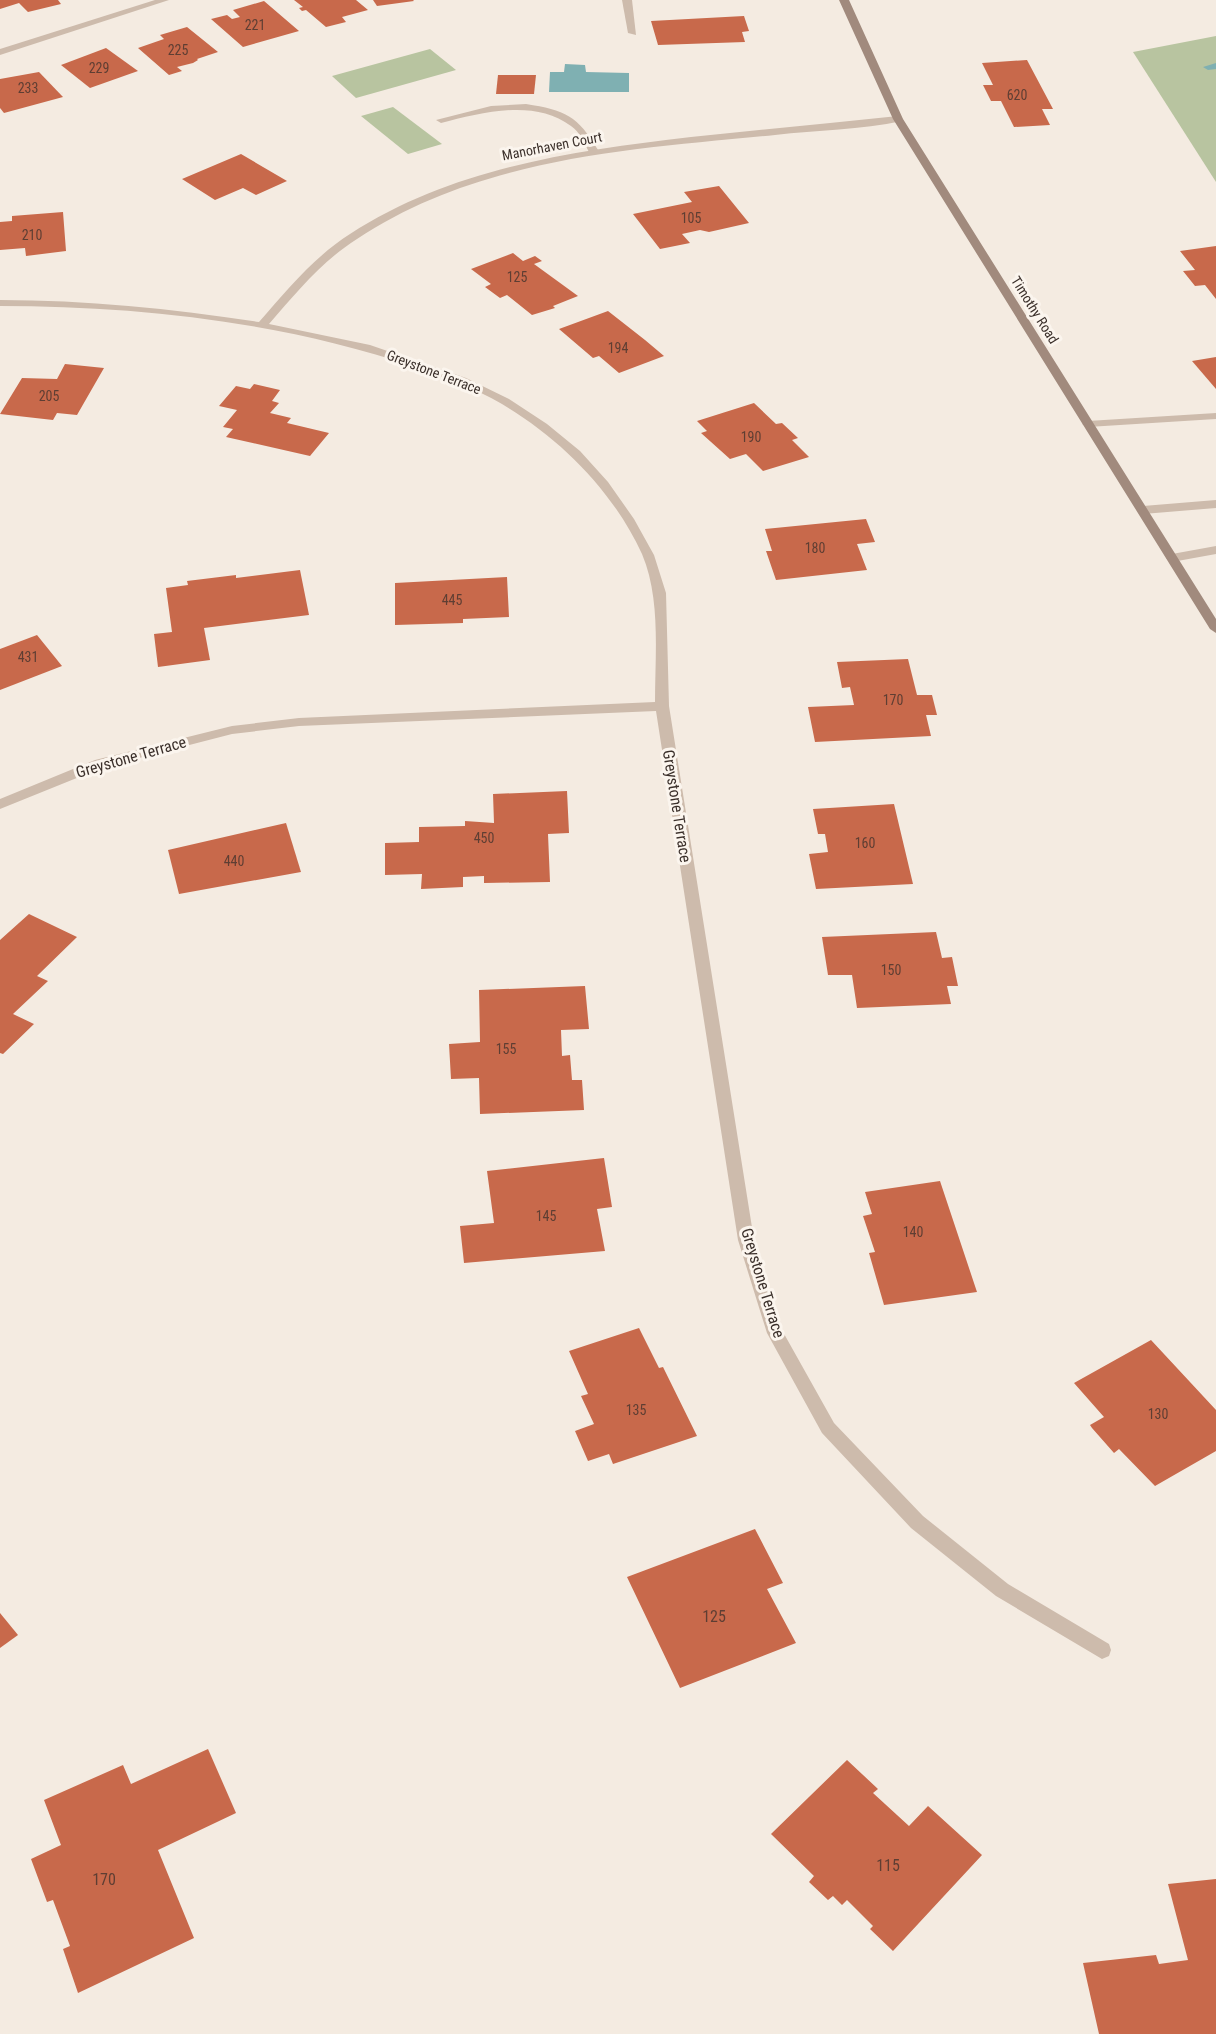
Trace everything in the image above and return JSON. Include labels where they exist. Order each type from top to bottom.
[{"type":"main road","name":"Timothy Road","points":[[844,0],[898,119],[1216,629]]},
{"type":"street","points":[[0,52],[164,0]]},
{"type":"street","points":[[627,0],[633,33]]},
{"type":"street","points":[[441,120],[486,108],[527,108],[553,113],[576,124],[593,150]]},
{"type":"street","name":"Manorhaven Court","points":[[262,326],[284,295],[313,266],[346,240],[410,204],[496,172],[593,150],[898,119]]},
{"type":"street","name":"Greystone Terrace","points":[[0,303],[111,307],[262,326],[366,347],[462,380],[505,401],[576,454],[622,510],[648,555],[660,592],[662,706],[746,1240],[775,1333],[828,1428],[917,1522],[1002,1590],[1101,1650]]},
{"type":"street","points":[[1088,424],[1216,416]]},
{"type":"street","points":[[1143,510],[1216,504]]},
{"type":"street","points":[[1172,558],[1216,550]]},
{"type":"street","name":"Greystone Terrace","points":[[0,804],[100,763],[232,730],[299,722],[662,706]]},
{"type":"green space","points":[[1216,36],[1216,182],[1133,52]]},
{"type":"green space","points":[[430,49],[456,70],[356,98],[332,76]]},
{"type":"green space","points":[[393,107],[442,144],[408,154],[361,116]]},
{"type":"water","points":[[565,64],[585,65],[586,72],[629,73],[629,92],[549,92],[550,72],[564,72]]},
{"type":"building","points":[[0,0],[58,0],[61,4],[28,12],[19,3],[0,9]]},
{"type":"building","points":[[294,0],[356,0],[368,10],[342,17],[346,22],[326,27],[306,10],[302,11],[299,8],[303,7]]},
{"type":"building","points":[[373,0],[413,0],[414,1],[377,6]]},
{"type":"building","points":[[264,1],[299,31],[243,47],[211,19],[227,15],[232,19],[240,17],[233,10]]},
{"type":"building","points":[[744,16],[749,31],[742,32],[745,42],[658,45],[651,21]]},
{"type":"building","points":[[187,27],[218,52],[177,67],[182,71],[169,75],[138,48],[164,39],[160,35]]},
{"type":"building","points":[[106,48],[138,71],[90,88],[61,65]]},
{"type":"building","points":[[1027,60],[1053,109],[1042,109],[1050,125],[1014,127],[1001,101],[991,101],[983,85],[993,85],[982,63]]},
{"type":"building","points":[[39,72],[63,97],[4,113],[0,108],[0,79]]},
{"type":"building","points":[[498,75],[536,75],[534,94],[496,94]]},
{"type":"building","points":[[241,154],[287,181],[256,195],[243,188],[215,200],[182,179]]},
{"type":"building","points":[[719,186],[749,223],[709,232],[700,230],[682,234],[690,243],[660,249],[633,214],[692,202],[684,192]]},
{"type":"building","points":[[63,212],[66,251],[26,256],[25,248],[0,250],[0,222],[12,221],[12,216]]},
{"type":"building","points":[[1216,246],[1216,299],[1205,285],[1195,286],[1183,271],[1195,270],[1180,251]]},
{"type":"building","points":[[513,253],[523,261],[535,256],[542,261],[534,264],[578,296],[553,306],[555,308],[532,315],[507,295],[500,298],[485,287],[491,284],[471,269]]},
{"type":"building","points":[[608,311],[664,356],[619,373],[599,356],[593,358],[559,329]]},
{"type":"building","points":[[1216,357],[1216,389],[1192,361]]},
{"type":"building","points":[[65,364],[104,368],[77,415],[57,413],[53,420],[0,414],[22,378],[57,379]]},
{"type":"building","points":[[254,384],[280,390],[272,401],[279,403],[270,413],[291,418],[287,423],[329,433],[310,456],[226,437],[233,429],[223,427],[237,410],[219,406],[236,386],[250,389]]},
{"type":"building","points":[[754,403],[776,424],[782,423],[798,438],[792,440],[809,457],[763,471],[746,454],[730,459],[701,433],[707,431],[697,421]]},
{"type":"building","points":[[866,519],[875,542],[857,544],[867,570],[776,580],[766,551],[772,551],[765,529]]},
{"type":"building","points":[[300,570],[309,615],[204,628],[210,660],[158,667],[154,634],[172,632],[166,588],[188,585],[187,581]]},
{"type":"building","points":[[507,577],[509,617],[463,619],[463,623],[395,625],[395,583]]},
{"type":"building","points":[[37,635],[62,666],[0,690],[0,649]]},
{"type":"building","points":[[908,659],[917,695],[932,695],[937,715],[926,715],[931,736],[815,742],[808,707],[854,705],[850,687],[842,688],[837,662]]},
{"type":"building","points":[[567,791],[569,833],[548,834],[550,882],[484,883],[484,876],[463,877],[463,887],[421,889],[422,874],[385,875],[385,843],[419,842],[419,827],[465,826],[465,821],[494,823],[493,794]]},
{"type":"building","points":[[894,804],[913,884],[816,889],[809,854],[828,852],[825,834],[818,834],[813,809]]},
{"type":"building","points":[[286,823],[301,872],[179,894],[168,850]]},
{"type":"building","points":[[29,914],[77,937],[37,976],[48,981],[13,1014],[34,1024],[3,1054],[0,1053],[0,940]]},
{"type":"building","points":[[936,932],[942,958],[952,957],[958,986],[947,986],[951,1004],[857,1008],[852,975],[828,975],[822,937]]},
{"type":"building","points":[[585,986],[589,1029],[561,1030],[562,1056],[570,1055],[572,1080],[582,1080],[584,1110],[480,1114],[479,1078],[451,1079],[449,1044],[480,1042],[479,990]]},
{"type":"building","points":[[604,1158],[612,1207],[597,1209],[605,1251],[464,1263],[460,1226],[494,1223],[487,1171]]},
{"type":"building","points":[[940,1181],[977,1292],[884,1305],[869,1253],[875,1252],[863,1216],[872,1214],[865,1192]]},
{"type":"building","points":[[639,1328],[659,1368],[663,1367],[697,1436],[613,1464],[609,1454],[588,1461],[575,1431],[594,1424],[581,1396],[588,1394],[569,1351]]},
{"type":"building","points":[[1151,1340],[1216,1410],[1216,1451],[1155,1486],[1119,1449],[1114,1453],[1092,1428],[1090,1425],[1104,1417],[1074,1383]]},
{"type":"building","points":[[755,1529],[783,1583],[767,1589],[796,1643],[680,1688],[627,1577]]},
{"type":"building","points":[[0,1613],[18,1635],[0,1648]]},
{"type":"building","points":[[208,1749],[236,1813],[158,1850],[194,1938],[78,1993],[63,1949],[70,1946],[53,1900],[47,1902],[31,1859],[61,1845],[44,1800],[123,1765],[131,1784]]},
{"type":"building","points":[[847,1760],[878,1789],[873,1793],[909,1826],[928,1806],[982,1855],[893,1951],[870,1929],[873,1926],[847,1900],[842,1905],[833,1896],[828,1900],[809,1882],[814,1876],[771,1834]]},
{"type":"building","points":[[1216,1879],[1216,2034],[1099,2034],[1083,1963],[1156,1955],[1159,1964],[1188,1960],[1168,1884]]},
{"type":"waterway","points":[[1208,67],[1216,66]]}]
